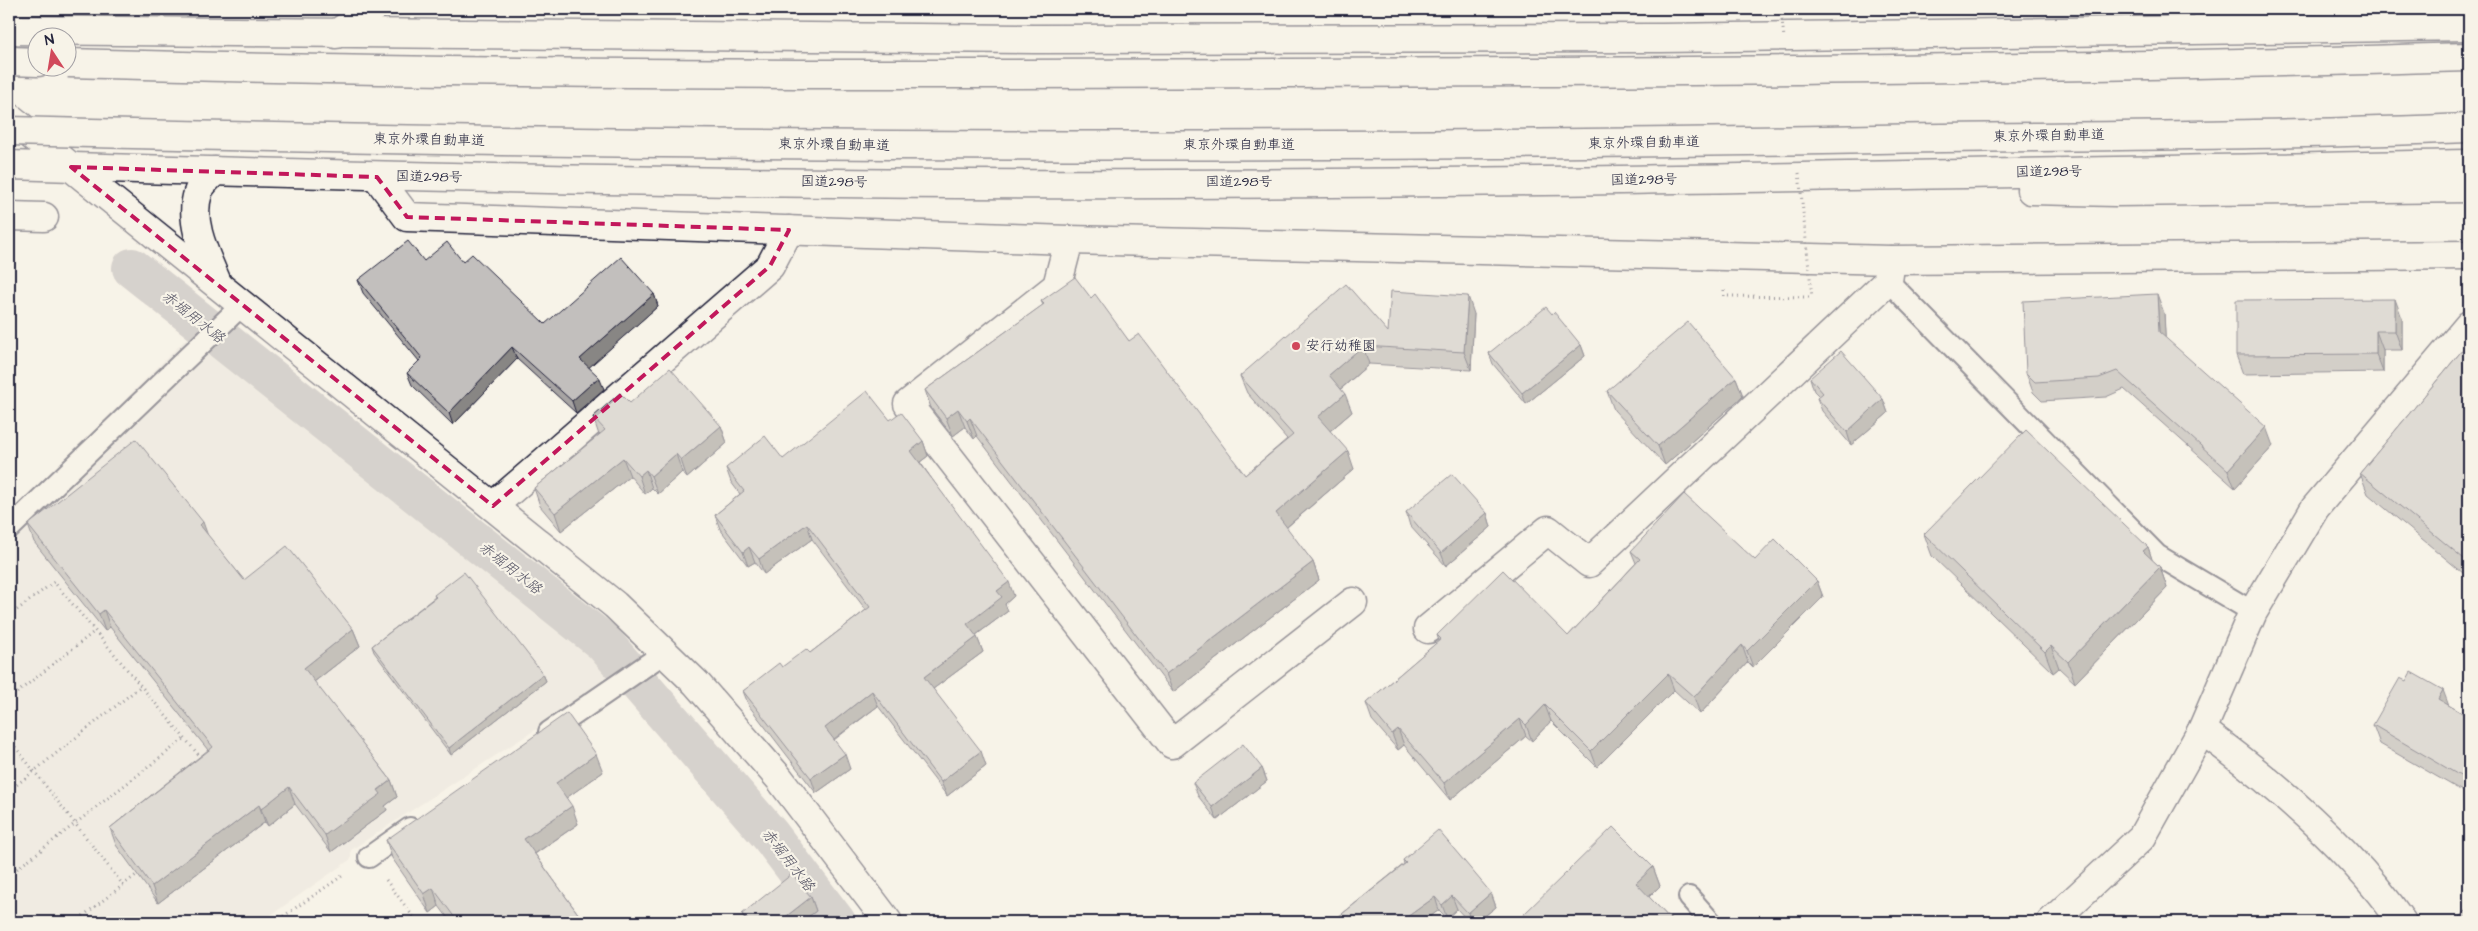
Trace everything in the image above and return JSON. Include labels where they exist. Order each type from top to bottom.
[{"type":"main road","points":[[336,34],[372,9]]},
{"type":"main road","points":[[1662,38],[2273,9]]},
{"type":"main road","points":[[9,30],[1024,39],[1662,38],[2469,26]]},
{"type":"main road","points":[[78,63],[240,68],[894,75],[1621,72],[2469,57]]},
{"type":"main road","points":[[9,62],[28,62]]},
{"type":"main road","points":[[9,117],[615,604],[696,684],[779,778],[888,922]]},
{"type":"main road","name":"東京外環自動車道","points":[[9,131],[286,138],[990,147],[1662,143],[2469,128]]},
{"type":"main road","name":"国道298号","points":[[9,165],[377,177],[962,184],[1641,180],[2469,164]]},
{"type":"main road","points":[[214,171],[198,191],[194,212],[199,234],[218,285]]},
{"type":"main road","points":[[377,177],[407,217],[1890,271],[2469,255]]},
{"type":"main road","points":[[1641,180],[2115,192],[2469,188]]},
{"type":"main road","points":[[9,216],[44,217]]},
{"type":"main road","points":[[493,506],[770,266],[789,230]]},
{"type":"main road","points":[[1069,240],[1057,286],[908,404],[1172,744],[1353,602]]},
{"type":"main road","points":[[1428,629],[1548,530],[1590,563],[1890,271]]},
{"type":"main road","points":[[2050,922],[2142,837],[2202,730],[2253,612],[2315,508],[2469,325]]},
{"type":"main road","points":[[2202,730],[2253,768],[2303,814],[2379,888],[2402,922]]},
{"type":"lane","points":[[1890,271],[2157,555],[2253,612]]},
{"type":"lane","points":[[9,529],[242,305]]},
{"type":"lane","points":[[533,743],[664,653]]},
{"type":"lane","points":[[369,857],[426,817]]},
{"type":"lane","points":[[1689,897],[1711,922]]},
{"type":"path","points":[[9,616],[54,582],[204,761]]},
{"type":"path","points":[[9,699],[95,631]]},
{"type":"path","points":[[9,790],[141,686]]},
{"type":"path","points":[[9,738],[123,885]]},
{"type":"path","points":[[9,875],[77,824],[184,738]]},
{"type":"path","points":[[275,922],[369,857],[417,922]]},
{"type":"path","points":[[75,922],[146,868]]},
{"type":"highlighted area","points":[[71,167],[377,177],[407,217],[789,230],[770,266],[493,506]]},
{"type":"shaded area","points":[[189,336],[302,416],[525,586],[587,642],[619,675],[351,850],[351,859],[261,922],[9,922],[9,515]]},
{"type":"building","points":[[408,241],[424,261],[447,242],[463,262],[472,254],[545,324],[621,257],[654,294],[580,359],[599,377],[572,401],[512,347],[449,413],[407,373],[422,358],[358,280]]},
{"type":"building","points":[[1075,277],[1091,298],[1095,294],[1129,341],[1139,334],[1245,475],[1293,435],[1240,376],[1346,284],[1388,332],[1391,291],[1468,296],[1464,352],[1363,346],[1329,375],[1345,394],[1318,417],[1348,451],[1276,513],[1313,562],[1166,674],[970,418],[967,421],[958,409],[946,418],[925,390],[1044,304],[1041,301]]},
{"type":"building","points":[[2157,294],[2159,332],[2266,427],[2228,470],[2117,371],[2099,378],[2035,382],[2026,373],[2023,301]]},
{"type":"building","points":[[2395,299],[2395,331],[2376,331],[2376,354],[2236,355],[2236,300]]},
{"type":"building","points":[[1546,307],[1552,314],[1554,312],[1581,345],[1522,393],[1489,353]]},
{"type":"building","points":[[1688,322],[1736,378],[1658,446],[1607,391]]},
{"type":"building","points":[[2469,342],[2469,563],[2360,473]]},
{"type":"building","points":[[1841,351],[1883,399],[1847,432],[1817,398],[1823,393],[1810,378]]},
{"type":"building","points":[[670,368],[721,426],[681,460],[676,454],[651,476],[646,470],[639,476],[623,458],[555,513],[534,488],[605,430],[593,417],[620,393],[630,403]]},
{"type":"building","points":[[867,391],[890,420],[901,412],[923,441],[911,451],[1009,582],[997,591],[1002,597],[967,624],[977,637],[924,677],[981,751],[941,782],[872,691],[825,728],[845,754],[811,778],[743,691],[779,663],[782,667],[806,649],[810,653],[870,607],[807,524],[759,559],[749,547],[743,552],[715,515],[744,491],[726,468],[765,436],[783,459]]},
{"type":"building","points":[[2026,430],[2148,547],[2143,551],[2160,567],[2068,662],[2051,646],[2045,652],[1924,534]]},
{"type":"building","points":[[136,439],[203,522],[200,525],[244,580],[287,546],[353,629],[304,668],[391,780],[378,790],[381,794],[325,835],[289,787],[261,809],[259,805],[152,886],[110,828],[213,747],[104,610],[99,614],[28,525]]},
{"type":"building","points":[[1452,474],[1487,513],[1441,553],[1406,512]]},
{"type":"building","points":[[1684,494],[1755,560],[1775,539],[1817,581],[1747,651],[1742,645],[1694,697],[1668,674],[1591,751],[1545,705],[1526,725],[1520,719],[1444,783],[1398,729],[1392,734],[1366,703],[1441,639],[1437,635],[1503,570],[1568,636],[1640,559],[1631,551]]},
{"type":"building","points":[[464,572],[543,674],[449,748],[372,646],[436,597],[434,595]]},
{"type":"building","points":[[2411,672],[2443,690],[2438,699],[2469,717],[2469,781],[2373,725],[2400,678],[2406,681]]},
{"type":"building","points":[[567,713],[596,754],[556,783],[572,806],[524,839],[584,922],[458,922],[433,888],[424,894],[386,840]]},
{"type":"building","points":[[1243,744],[1262,768],[1212,807],[1193,783]]},
{"type":"building","points":[[1613,827],[1653,867],[1636,883],[1673,922],[1530,922],[1523,915]]},
{"type":"building","points":[[1438,830],[1491,893],[1468,913],[1452,896],[1442,905],[1435,897],[1400,922],[1332,922],[1406,863],[1403,860]]},
{"type":"building","points":[[792,874],[811,897],[779,922],[749,922],[742,914]]},
{"type":"building","points":[[2469,907],[2469,922],[2454,922]]},
{"type":"waterway","name":"赤堀用水路","points":[[132,268],[603,642],[770,835],[836,922]]},
{"type":"place","name":"安行幼稚園","points":[[1296,346]]}]
